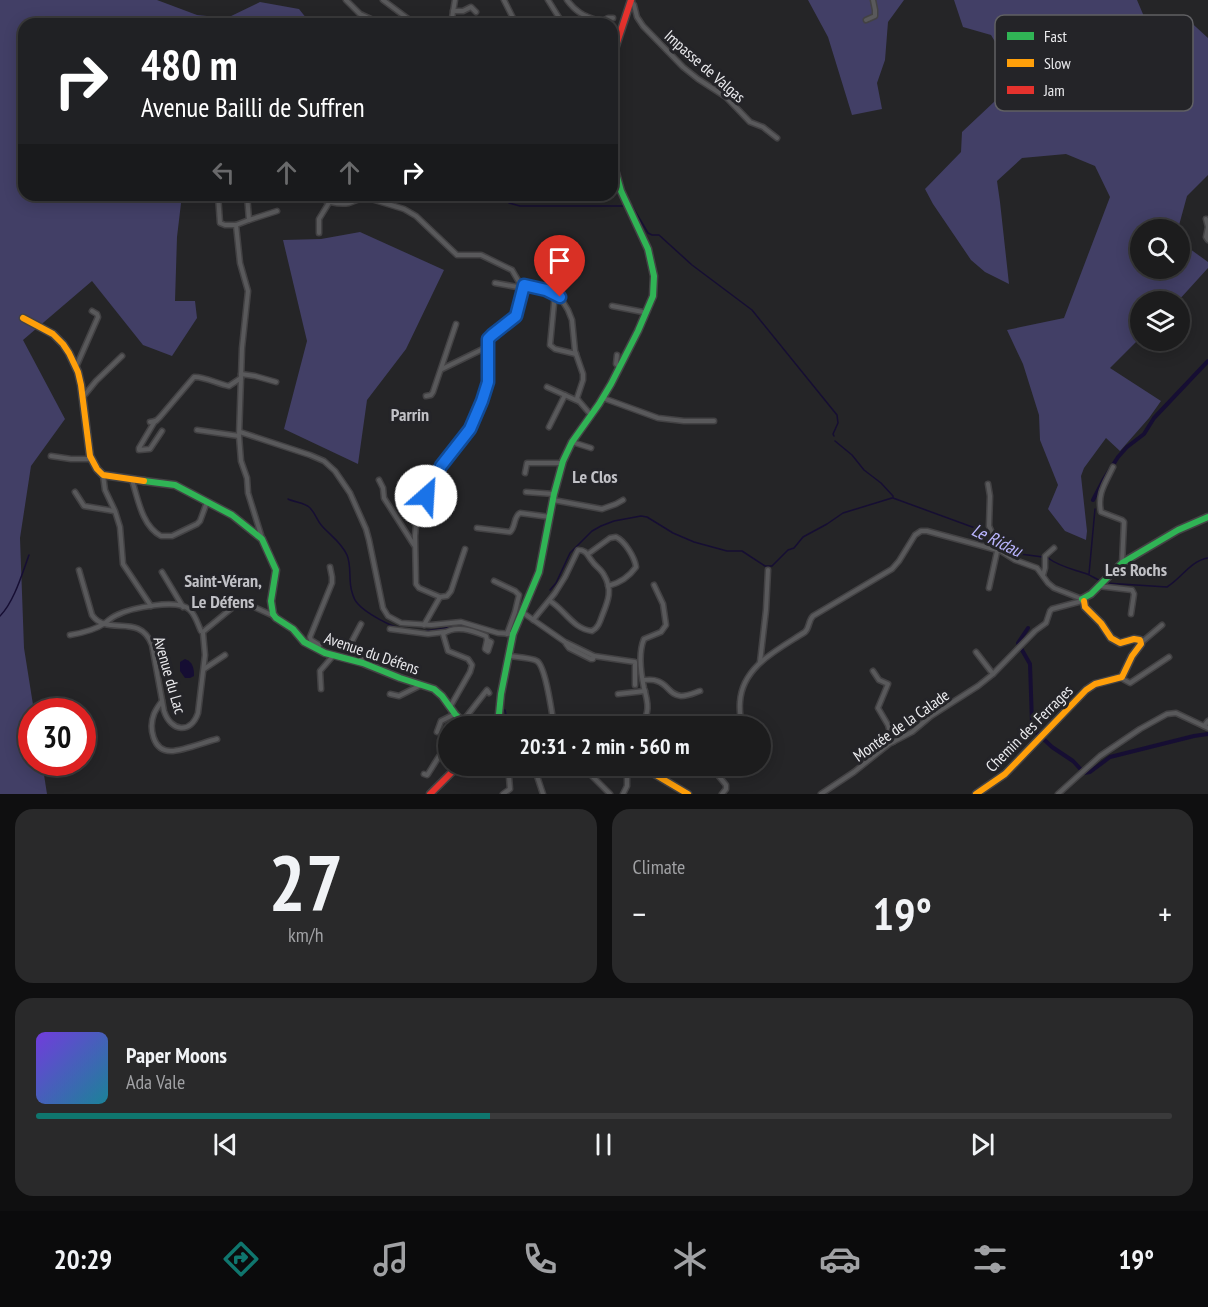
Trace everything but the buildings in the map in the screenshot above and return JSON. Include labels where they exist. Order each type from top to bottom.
[{"type":"street","points":[[346,0],[367,18]]},
{"type":"street","points":[[383,0],[408,18]]},
{"type":"street","points":[[452,18],[455,0]]},
{"type":"street","points":[[504,0],[513,18]]},
{"type":"street","points":[[548,0],[559,18]]},
{"type":"street","points":[[567,0],[579,13],[590,18]]},
{"type":"street","points":[[618,38],[631,0]]},
{"type":"street","name":"Impasse de Valgas","points":[[631,0],[643,26],[683,67],[726,98],[750,122],[763,127],[777,138]]},
{"type":"street","points":[[866,20],[875,16],[873,0]]},
{"type":"street","points":[[453,11],[463,11],[471,7],[476,12]]},
{"type":"street","points":[[608,18],[613,18]]},
{"type":"street","points":[[618,40],[619,35]]},
{"type":"street","points":[[510,634],[539,572],[562,463],[572,441],[603,398],[620,367],[653,296],[655,285],[648,249],[618,186]]},
{"type":"street","points":[[218,201],[220,223],[224,225],[236,225],[277,211]]},
{"type":"street","points":[[247,201],[249,220]]},
{"type":"street","points":[[320,232],[319,219],[330,201],[339,204],[353,201]]},
{"type":"street","points":[[378,201],[404,209],[419,218],[457,255],[481,255],[512,270],[524,287]]},
{"type":"street","points":[[1206,219],[1208,240]]},
{"type":"street","points":[[236,225],[240,263],[248,291],[242,348],[241,461],[248,480],[248,493],[262,539],[276,570],[271,601],[274,616]]},
{"type":"street","points":[[495,283],[543,289],[555,293],[562,300],[572,318],[576,354],[583,374],[577,396],[591,415]]},
{"type":"street","points":[[465,549],[451,591],[447,596],[440,597],[418,587],[416,525],[441,466],[470,429],[482,401],[488,382],[488,339],[516,316],[524,287]]},
{"type":"street","points":[[555,293],[550,345],[555,349],[576,354]]},
{"type":"street","points":[[638,331],[643,312],[650,305]]},
{"type":"street","points":[[612,306],[643,312]]},
{"type":"street","points":[[76,368],[98,318],[97,314],[92,311]]},
{"type":"street","points":[[23,318],[45,329],[59,339],[67,349],[81,385],[91,459],[103,475],[173,484],[232,515],[262,539]]},
{"type":"street","points":[[426,396],[432,393],[456,324]]},
{"type":"street","points":[[441,370],[488,347]]},
{"type":"street","points":[[616,355],[616,364],[620,367]]},
{"type":"street","points":[[82,398],[122,356]]},
{"type":"street","points":[[162,431],[150,449],[139,450],[153,421],[160,417],[195,376],[229,386],[241,376],[255,376],[276,382]]},
{"type":"street","points":[[547,387],[579,401]]},
{"type":"street","points":[[549,427],[565,395]]},
{"type":"street","points":[[603,398],[658,418],[714,422]]},
{"type":"street","points":[[197,430],[240,434],[310,455],[331,467],[350,493],[366,529],[384,611],[389,617],[399,622],[424,625],[461,622],[498,633],[510,634]]},
{"type":"street","points":[[572,441],[591,448]]},
{"type":"street","points":[[51,456],[91,459]]},
{"type":"street","points":[[525,473],[527,463],[562,463]]},
{"type":"street","points":[[1113,467],[1100,494],[1099,503],[1101,512],[1124,522],[1122,564]]},
{"type":"street","points":[[103,475],[105,490],[115,511],[121,533],[123,564],[151,606]]},
{"type":"street","points":[[132,480],[146,520],[153,531],[161,536],[172,536],[197,525],[207,501]]},
{"type":"street","points":[[379,480],[384,498],[415,546]]},
{"type":"street","points":[[988,484],[989,526],[998,550],[989,588]]},
{"type":"street","points":[[75,492],[84,506],[115,511]]},
{"type":"street","points":[[526,492],[599,508],[612,506],[623,500]]},
{"type":"street","points":[[477,528],[510,532],[520,513],[550,517]]},
{"type":"street","points":[[1083,600],[1122,564],[1183,526],[1208,517]]},
{"type":"street","points":[[741,716],[743,687],[760,662],[805,632],[813,616],[896,566],[915,535],[921,531],[998,550],[1015,560],[1034,566],[1054,588],[1083,600]]},
{"type":"street","points":[[588,554],[610,538],[616,537],[621,539],[636,562],[633,572],[622,581],[608,586]]},
{"type":"street","points":[[1043,575],[1046,568],[1045,558],[1054,548]]},
{"type":"street","points":[[533,620],[550,601],[579,550],[582,549],[604,575],[608,586],[609,600],[597,628],[592,631],[580,628],[561,608],[550,601]]},
{"type":"street","points":[[319,650],[319,645],[310,637],[332,583],[330,567]]},
{"type":"street","points":[[79,570],[92,615],[104,624]]},
{"type":"street","points":[[760,662],[768,570]]},
{"type":"street","points":[[162,572],[183,607]]},
{"type":"street","points":[[494,581],[519,595],[510,634],[509,656],[499,716]]},
{"type":"street","points":[[1101,584],[1132,590],[1134,594],[1131,614]]},
{"type":"street","points":[[645,716],[647,700],[641,662],[643,642],[646,638],[661,632],[666,625],[663,604],[654,585]]},
{"type":"street","points":[[424,625],[440,597]]},
{"type":"street","points":[[1083,600],[1085,607],[1115,641],[1124,643],[1138,639],[1142,642]]},
{"type":"street","name":"Montée de la Calade","points":[[821,794],[993,674],[1035,631],[1046,623],[1052,609],[1083,600]]},
{"type":"street","points":[[70,635],[92,630],[119,614],[151,606],[189,609],[203,632],[238,603],[247,604],[274,616]]},
{"type":"street","points":[[522,611],[565,642],[594,656],[636,662],[635,685]]},
{"type":"street","name":"Avenue du Défens","points":[[274,616],[295,631],[304,642],[319,650],[363,663],[436,690],[456,716]]},
{"type":"street","name":"Avenue du Lac","points":[[104,624],[135,627],[147,635],[152,645],[162,701],[168,720],[172,725],[180,727],[191,725],[198,713],[204,669],[203,632]]},
{"type":"street","points":[[361,624],[351,643],[344,647],[360,656],[363,663]]},
{"type":"street","points":[[1162,625],[1142,642],[1121,678],[1130,683],[1169,657]]},
{"type":"street","points":[[390,629],[430,634],[466,629],[488,640],[498,633]]},
{"type":"street","points":[[437,732],[442,720],[452,711],[472,667],[470,660],[447,650],[443,635],[445,632]]},
{"type":"street","points":[[976,652],[993,674]]},
{"type":"street","name":"Avenue du Lac","points":[[204,669],[225,655]]},
{"type":"street","points":[[321,689],[320,671],[333,656]]},
{"type":"street","points":[[509,656],[535,661],[539,664],[544,675],[552,716]]},
{"type":"street","points":[[873,671],[879,680],[888,684],[878,708],[888,723],[893,742]]},
{"type":"street","name":"Chemin des Ferrages","points":[[976,794],[1005,774],[1090,687],[1121,678]]},
{"type":"street","points":[[643,680],[662,683],[670,692],[678,696],[700,691]]},
{"type":"street","points":[[390,694],[399,696],[421,685]]},
{"type":"street","points":[[468,716],[487,690],[489,693]]},
{"type":"street","points":[[618,694],[645,691]]},
{"type":"street","points":[[162,701],[154,714],[152,724],[155,741],[161,749],[177,751],[217,739]]},
{"type":"street","points":[[1058,794],[1080,773],[1123,740],[1167,714],[1176,713],[1206,727],[1208,721]]},
{"type":"street","points":[[424,774],[427,776],[438,758]]},
{"type":"street","points":[[430,794],[448,776]]},
{"type":"street","points":[[503,794],[511,791],[509,776]]},
{"type":"street","points":[[537,776],[543,794]]},
{"type":"street","points":[[592,776],[610,794]]},
{"type":"street","points":[[658,776],[688,794]]},
{"type":"street","points":[[718,776],[726,785],[722,794]]},
{"type":"street","points":[[623,794],[627,786],[627,777]]},
{"type":"shaded area","points":[[0,0],[157,0],[197,15],[227,18],[18,18],[18,201],[181,201],[177,237],[175,301],[195,301],[197,318],[172,356],[143,345],[92,281],[23,340],[65,419],[31,466],[20,538],[24,648],[32,698],[18,698],[18,776],[44,776],[47,794],[0,794]]},
{"type":"shaded area","points":[[808,0],[904,0],[888,22],[885,60],[877,83],[882,109],[852,115],[828,37]]},
{"type":"shaded area","points":[[954,0],[1137,0],[1143,15],[995,15],[995,42],[991,35],[963,27]]},
{"type":"shaded area","points":[[260,2],[299,9],[306,18],[227,18]]},
{"type":"shaded area","points":[[1193,24],[1208,38],[1208,175],[1187,196],[1181,219],[1130,219],[1130,279],[1190,279],[1190,249],[1208,262],[1208,268],[1187,291],[1130,291],[1130,348],[1110,368],[1161,401],[1120,451],[1106,438],[1084,468],[1081,476],[1086,540],[1065,531],[1048,509],[1058,485],[1040,440],[1039,415],[1023,364],[1007,330],[1064,318],[1110,197],[1095,166],[1066,154],[1022,158],[997,181],[1009,284],[985,272],[971,260],[925,189],[961,152],[962,132],[995,101],[995,111],[1193,111]]},
{"type":"shaded area","points":[[360,232],[444,270],[406,349],[367,400],[358,464],[284,429],[307,341],[283,240],[321,239]]},
{"type":"shaded area","points":[[185,659],[193,668],[194,676],[190,678],[185,678],[180,671],[180,662]]},
{"type":"waterway","name":"Le Ridau","points":[[507,201],[520,206],[623,206]]},
{"type":"waterway","name":"Le Ridau","points":[[629,205],[632,206],[648,233],[659,235],[692,265],[752,310],[837,415],[838,423],[834,436]]},
{"type":"waterway","points":[[1093,500],[1118,457],[1144,434],[1154,418],[1208,361]]},
{"type":"waterway","name":"Le Ridau","points":[[835,441],[852,455],[864,470],[881,483],[893,498],[986,532],[994,540]]},
{"type":"waterway","points":[[550,590],[556,583],[570,553],[592,531],[614,521],[647,517],[673,533],[694,542],[727,551],[742,551],[765,566],[772,566],[788,550],[794,548],[803,537],[843,513],[892,498]]},
{"type":"waterway","points":[[288,499],[309,507],[320,524],[345,550],[351,587],[357,603],[379,619],[403,629]]},
{"type":"waterway","points":[[1089,574],[1095,509]]},
{"type":"waterway","name":"Le Ridau","points":[[998,540],[1020,554],[1043,557]]},
{"type":"waterway","points":[[0,616],[13,596],[29,555]]},
{"type":"waterway","name":"Le Ridau","points":[[1048,558],[1101,581]]},
{"type":"waterway","name":"Le Ridau","points":[[1105,583],[1167,587],[1191,566],[1208,558]]},
{"type":"waterway","points":[[420,631],[458,626],[482,631]]},
{"type":"waterway","points":[[1028,628],[1018,643],[1030,664],[1032,723],[1035,731],[1052,747],[1073,761],[1084,773],[1090,772],[1110,757],[1208,734]]},
{"type":"waterway","points":[[505,710],[506,716]]},
{"type":"traffic: fast","points":[[499,716],[513,634],[539,572],[554,494],[563,461],[572,442],[611,384],[653,296],[654,276],[648,249],[618,180]]},
{"type":"traffic: fast","points":[[144,481],[175,485],[232,515],[262,539],[276,570],[271,601],[273,614],[293,629],[304,642],[325,653],[363,663],[434,689],[457,716]]},
{"type":"traffic: fast","points":[[1082,599],[1091,594],[1122,563],[1178,530],[1208,517]]},
{"type":"traffic: slow","points":[[23,318],[53,334],[69,353],[78,372],[90,456],[97,469],[103,475],[144,481]]},
{"type":"traffic: slow","points":[[976,794],[1005,774],[1086,690],[1095,684],[1122,677],[1132,656],[1141,644],[1140,640],[1134,639],[1120,643],[1111,638],[1101,623],[1085,607],[1084,601]]},
{"type":"traffic: slow","points":[[658,776],[688,794]]},
{"type":"traffic: jam","points":[[618,40],[631,0]]},
{"type":"traffic: jam","points":[[430,794],[448,776]]},
{"type":"district","name":"Parrin","points":[[410,414]]},
{"type":"district","name":"Le Clos","points":[[595,476]]},
{"type":"district","name":"Les Rochs","points":[[1136,569]]},
{"type":"district","name":"Saint-Véran, Le Défens","points":[[223,590]]},
{"type":"route","points":[[426,496],[441,466],[470,429],[488,382],[488,339],[517,315],[524,285],[546,290],[560,297]]}]
